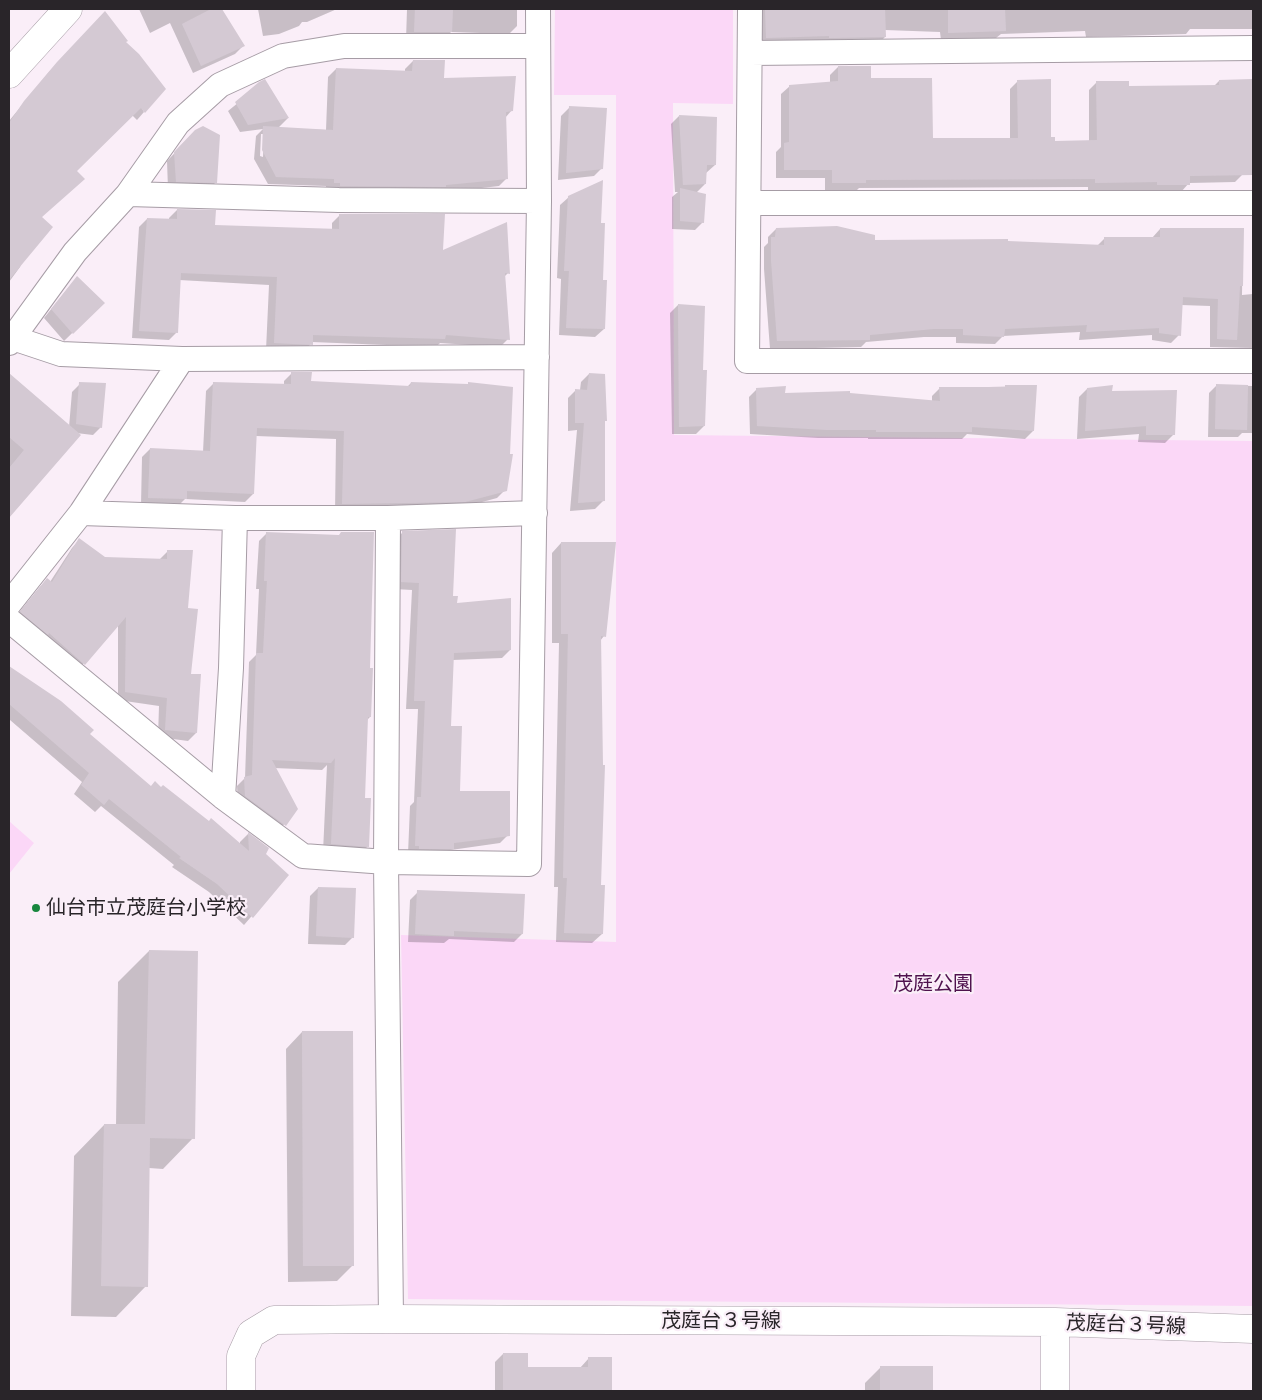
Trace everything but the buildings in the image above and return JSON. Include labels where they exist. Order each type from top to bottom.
[{"type":"street","points":[[9,74],[68,9]]},
{"type":"street","points":[[9,620],[223,797],[303,856],[386,862],[529,864],[539,201],[538,9]]},
{"type":"street","points":[[750,9],[747,361],[1253,362]]},
{"type":"street","points":[[537,46],[344,46],[283,56],[220,85],[178,124],[128,194],[75,252],[10,339],[61,354],[182,359],[537,357]]},
{"type":"street","points":[[750,53],[1253,48]]},
{"type":"street","points":[[128,194],[339,200],[539,201]]},
{"type":"street","points":[[749,203],[1253,203]]},
{"type":"street","points":[[9,604],[81,513],[182,359]]},
{"type":"street","points":[[81,513],[234,518],[388,518],[535,513]]},
{"type":"street","points":[[223,797],[231,668],[234,518]]},
{"type":"street","points":[[388,518],[386,862],[391,1319]]},
{"type":"street","name":"茂庭台３号線","points":[[241,1391],[241,1356],[251,1334],[274,1320],[1055,1322],[1253,1329]]},
{"type":"street","points":[[1055,1322],[1055,1391]]},
{"type":"green space","name":"茂庭公園","points":[[555,9],[733,9],[733,104],[673,103],[674,435],[1253,441],[1253,1306],[408,1299],[401,935],[616,942],[616,95],[554,95]]},
{"type":"green space","points":[[9,821],[34,843],[9,874]]},
{"type":"place","name":"仙台市立茂庭台小学校","points":[[36,908]]}]
